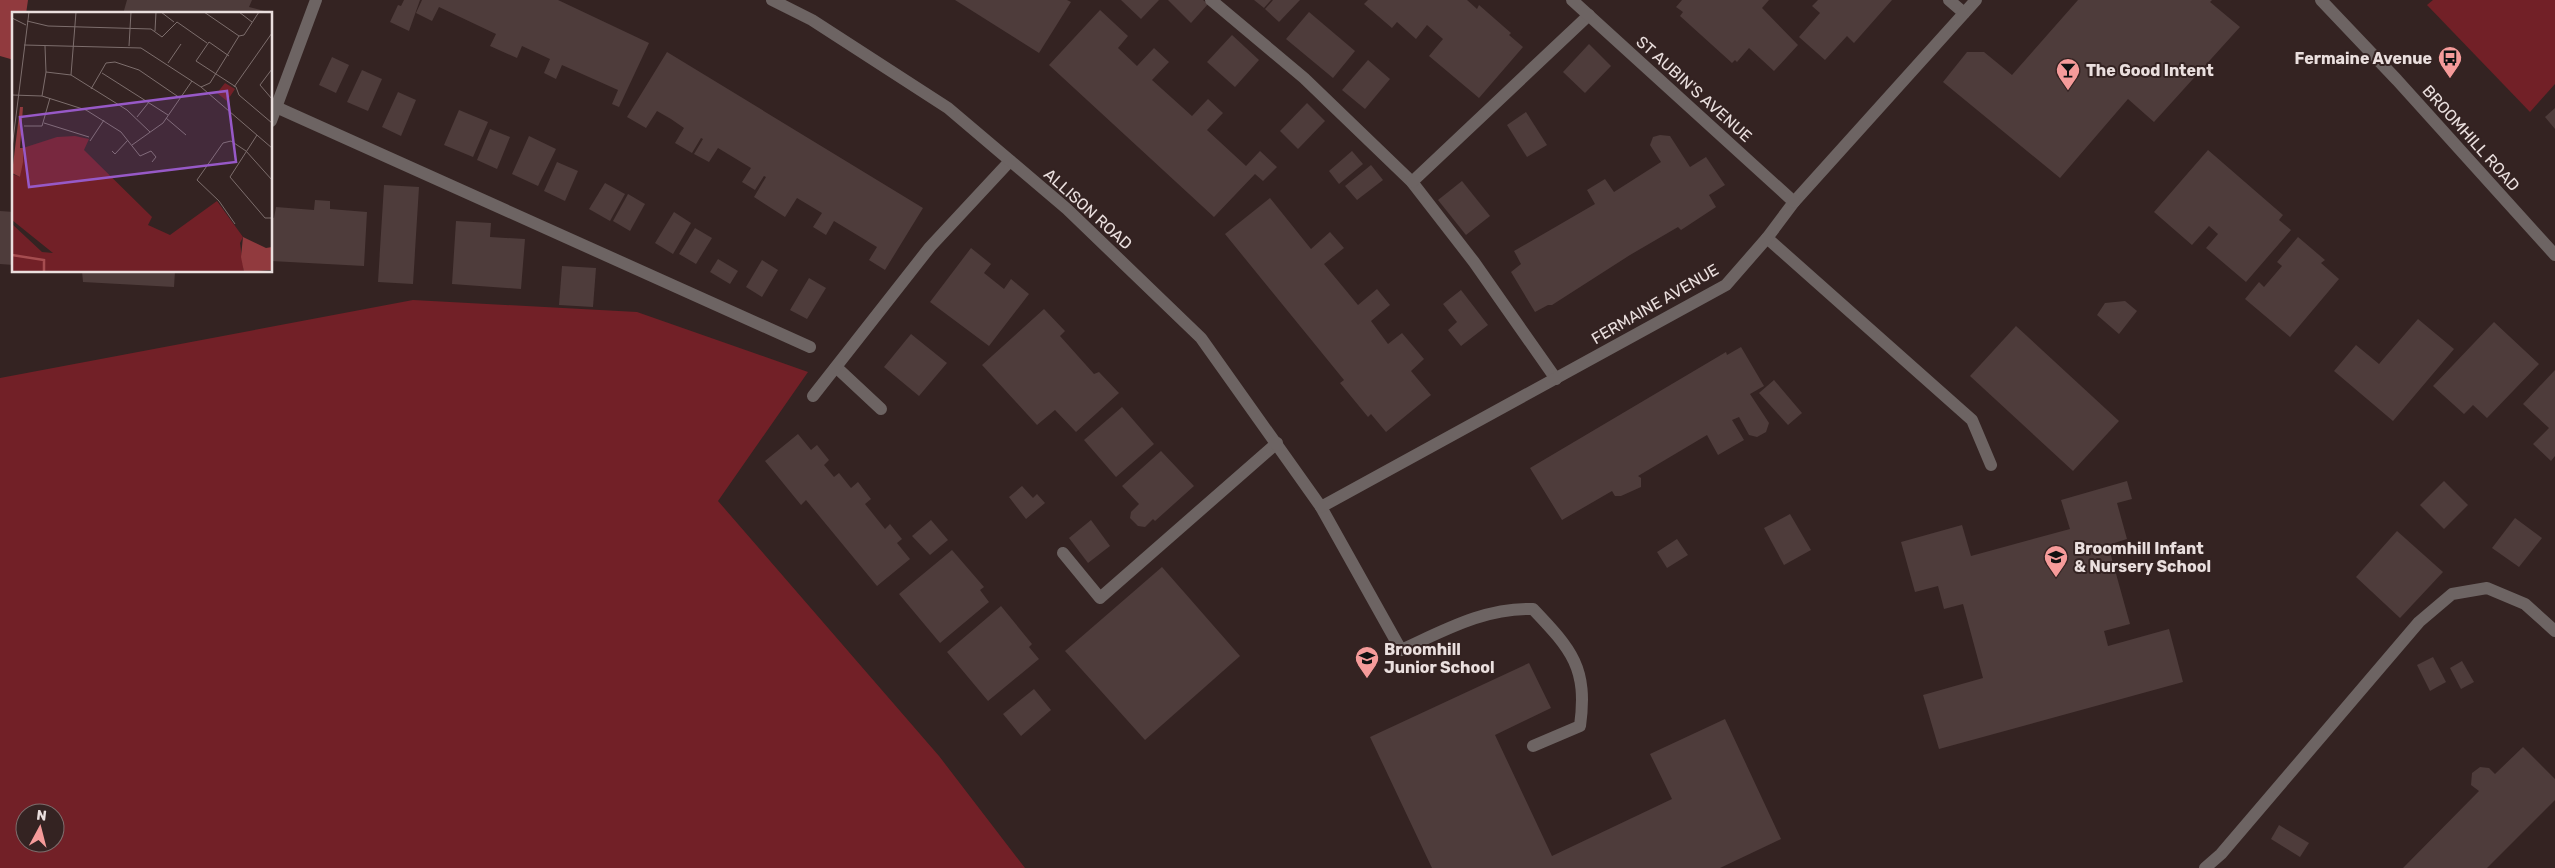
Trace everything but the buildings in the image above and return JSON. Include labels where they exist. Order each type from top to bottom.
[{"type":"street","points":[[272,118],[316,0]]},
{"type":"street","name":"ALLISON ROAD","points":[[772,0],[812,20],[948,108],[1067,209],[1201,338],[1321,506],[1401,650],[1466,620],[1517,608],[1533,609],[1559,636],[1578,667],[1584,697],[1580,726],[1532,746]]},
{"type":"street","points":[[1210,0],[1304,78],[1412,182],[1474,262],[1556,379]]},
{"type":"street","name":"ST AUBIN'S AVENUE","points":[[1572,0],[1794,202]]},
{"type":"street","points":[[1949,0],[1964,14]]},
{"type":"street","name":"FERMAINE AVENUE","points":[[1321,506],[1726,285],[1767,238],[1794,202],[1976,0]]},
{"type":"street","name":"BROOMHILL ROAD","points":[[2321,0],[2398,80],[2555,255]]},
{"type":"street","points":[[1412,182],[1589,15]]},
{"type":"street","points":[[276,106],[810,347]]},
{"type":"street","points":[[813,396],[930,247],[1010,161]]},
{"type":"street","points":[[1767,238],[1972,420],[1991,465]]},
{"type":"street","points":[[836,367],[881,409]]},
{"type":"street","points":[[1063,553],[1100,598],[1277,443]]},
{"type":"street","points":[[2205,868],[2227,846],[2419,622],[2452,594],[2488,588],[2525,604],[2555,631]]},
{"type":"shaded area","points":[[0,0],[28,0],[26,12],[12,12],[12,59],[0,56]]},
{"type":"shaded area","points":[[2433,0],[2555,0],[2555,84],[2530,112],[2427,5]]},
{"type":"shaded area","points":[[413,300],[637,312],[808,372],[718,501],[939,756],[1025,868],[0,868],[0,378]]},
{"type":"place","name":"Fermaine Avenue","points":[[2450,79]]},
{"type":"place","name":"The Good Intent","points":[[2068,91]]},
{"type":"place","name":"Broomhill Infant & Nursery School","points":[[2056,578]]},
{"type":"place","name":"Broomhill Junior School","points":[[1367,679]]}]
